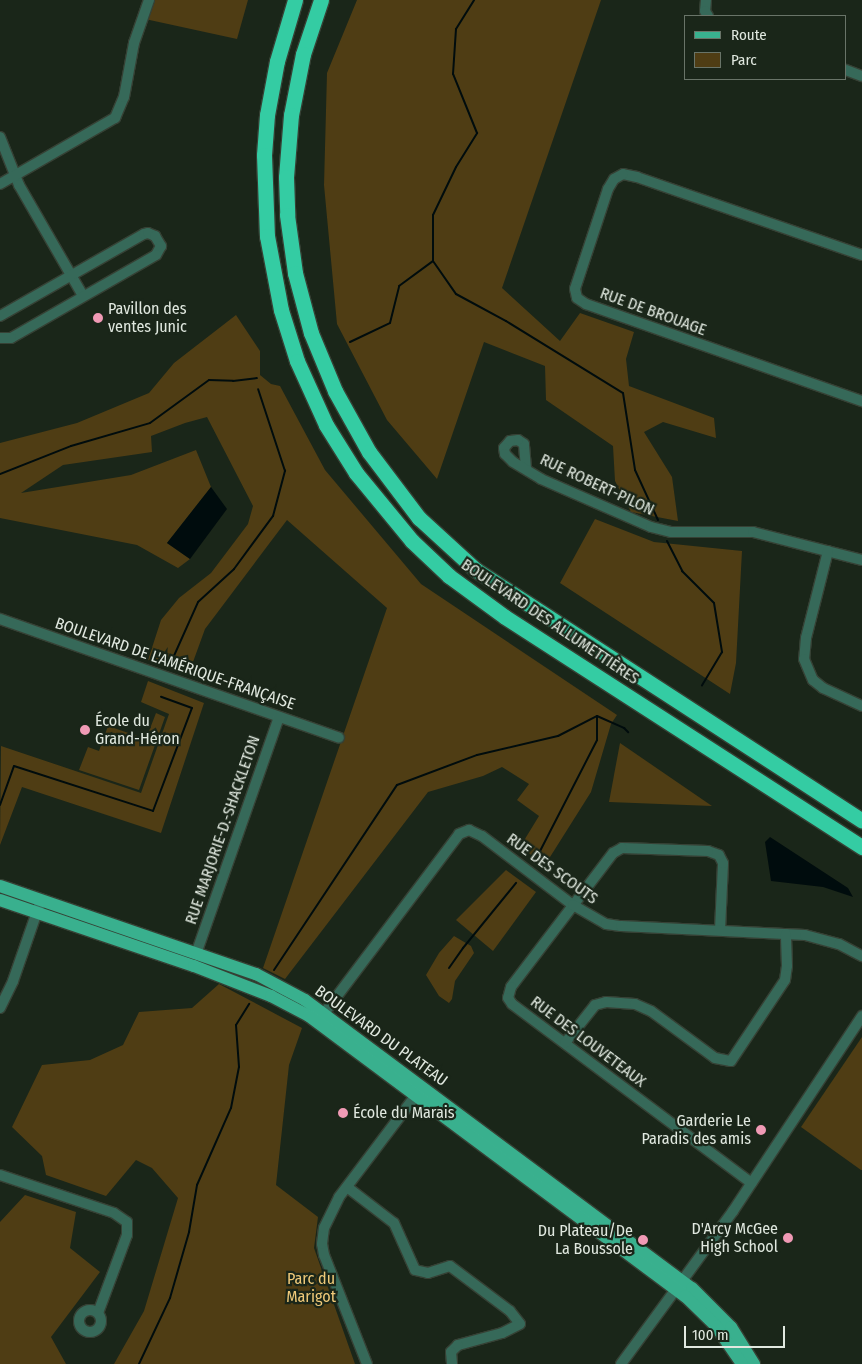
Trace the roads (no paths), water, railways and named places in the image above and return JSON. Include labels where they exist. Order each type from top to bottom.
[{"type":"highway","name":"BOULEVARD DES ALLUMETTIÈRES","points":[[296,0],[278,61],[266,122],[264,175],[267,236],[281,310],[290,343],[319,410],[356,473],[412,541],[449,576],[505,617],[862,847]]},
{"type":"highway","name":"BOULEVARD DES ALLUMETTIÈRES","points":[[321,0],[303,54],[291,115],[286,177],[288,215],[295,273],[311,333],[335,391],[369,452],[419,518],[476,570],[862,821]]},
{"type":"main road","name":"BOULEVARD DU PLATEAU","points":[[0,886],[256,974],[321,1017],[724,1318],[754,1364]]},
{"type":"main road","name":"BOULEVARD DU PLATEAU","points":[[0,900],[194,966],[321,1017]]},
{"type":"main road","name":"BOULEVARD DU PLATEAU","points":[[679,1285],[716,1326],[742,1364]]},
{"type":"street","points":[[0,184],[115,118],[124,97],[134,42],[149,0]]},
{"type":"street","points":[[706,0],[705,11],[707,15]]},
{"type":"street","points":[[847,70],[862,76]]},
{"type":"street","points":[[0,137],[14,175],[83,296]]},
{"type":"street","name":"RUE DE BROUAGE","points":[[862,254],[637,176],[623,174],[614,179],[608,189],[574,289],[577,298],[586,304],[862,401]]},
{"type":"street","points":[[0,316],[144,234],[148,233],[154,236],[161,246],[156,254],[11,338],[0,338]]},
{"type":"street","name":"RUE ROBERT-PILON","points":[[526,468],[541,479],[635,521],[658,529],[681,532],[753,532],[862,560]]},
{"type":"street","points":[[828,551],[806,638],[804,659],[813,680],[824,688],[862,706]]},
{"type":"street","name":"BOULEVARD DE L'AMÉRIQUE-FRANÇAISE","points":[[0,619],[340,738]]},
{"type":"street","name":"RUE MARJORIE-D.-SHACKLETON","points":[[196,954],[279,716]]},
{"type":"street","name":"RUE DES SCOUTS","points":[[321,1017],[459,834],[465,830],[482,836],[573,906],[594,918],[614,925],[786,934],[822,938],[862,956]]},
{"type":"street","name":"RUE DES LOUVETEAUX","points":[[720,930],[723,863],[719,855],[708,850],[619,849],[613,853],[508,994],[512,1004],[751,1183]]},
{"type":"street","points":[[0,1008],[13,981],[41,900]]},
{"type":"street","points":[[565,1043],[595,1005],[606,1002],[635,1004],[651,1011],[715,1058],[731,1061],[785,980],[787,966],[786,934]]},
{"type":"street","points":[[621,1364],[751,1183],[862,1016]]},
{"type":"street","points":[[367,1364],[329,1268],[322,1244],[324,1228],[328,1216],[348,1187],[419,1091]]},
{"type":"street","points":[[0,1175],[114,1213],[126,1222],[127,1235],[98,1313]]},
{"type":"street","points":[[348,1187],[394,1223],[415,1270],[428,1274],[450,1266],[510,1311],[520,1324],[502,1333],[458,1345],[451,1352],[452,1364]]},
{"type":"waterway","points":[[350,342],[390,323],[399,286],[433,261],[433,215],[456,167],[477,133],[453,74],[456,29],[474,0]]},
{"type":"waterway","points":[[433,261],[456,294],[506,321],[623,393],[635,470],[658,520]]},
{"type":"waterway","points":[[0,474],[71,446],[150,423],[209,380],[233,381],[257,378]]},
{"type":"waterway","points":[[173,658],[198,602],[234,569],[273,516],[285,471],[258,389]]},
{"type":"waterway","points":[[667,541],[682,571],[714,603],[722,652],[702,685]]},
{"type":"waterway","points":[[0,805],[14,766],[153,811],[192,708],[161,697]]},
{"type":"waterway","points":[[274,970],[397,785],[477,755],[558,736],[597,716],[624,728],[628,732]]},
{"type":"waterway","points":[[538,855],[597,740],[597,717]]},
{"type":"waterway","points":[[449,968],[516,883]]},
{"type":"waterway","points":[[139,1364],[170,1298],[189,1232],[197,1185],[231,1108],[239,1067],[236,1025],[249,1004]]},
{"type":"place","name":"Pavillon des ventes Junic","points":[[98,318]]},
{"type":"place","name":"École du Grand-Héron","points":[[85,730]]},
{"type":"place","name":"École du Marais","points":[[343,1113]]},
{"type":"place","name":"Garderie Le Paradis des amis","points":[[761,1130]]},
{"type":"place","name":"D'Arcy McGee High School","points":[[788,1238]]},
{"type":"place","name":"Du Plateau/De La Boussole","points":[[643,1240]]},
{"type":"park label","name":"Parc du Marigot","points":[[311,1288]]}]
